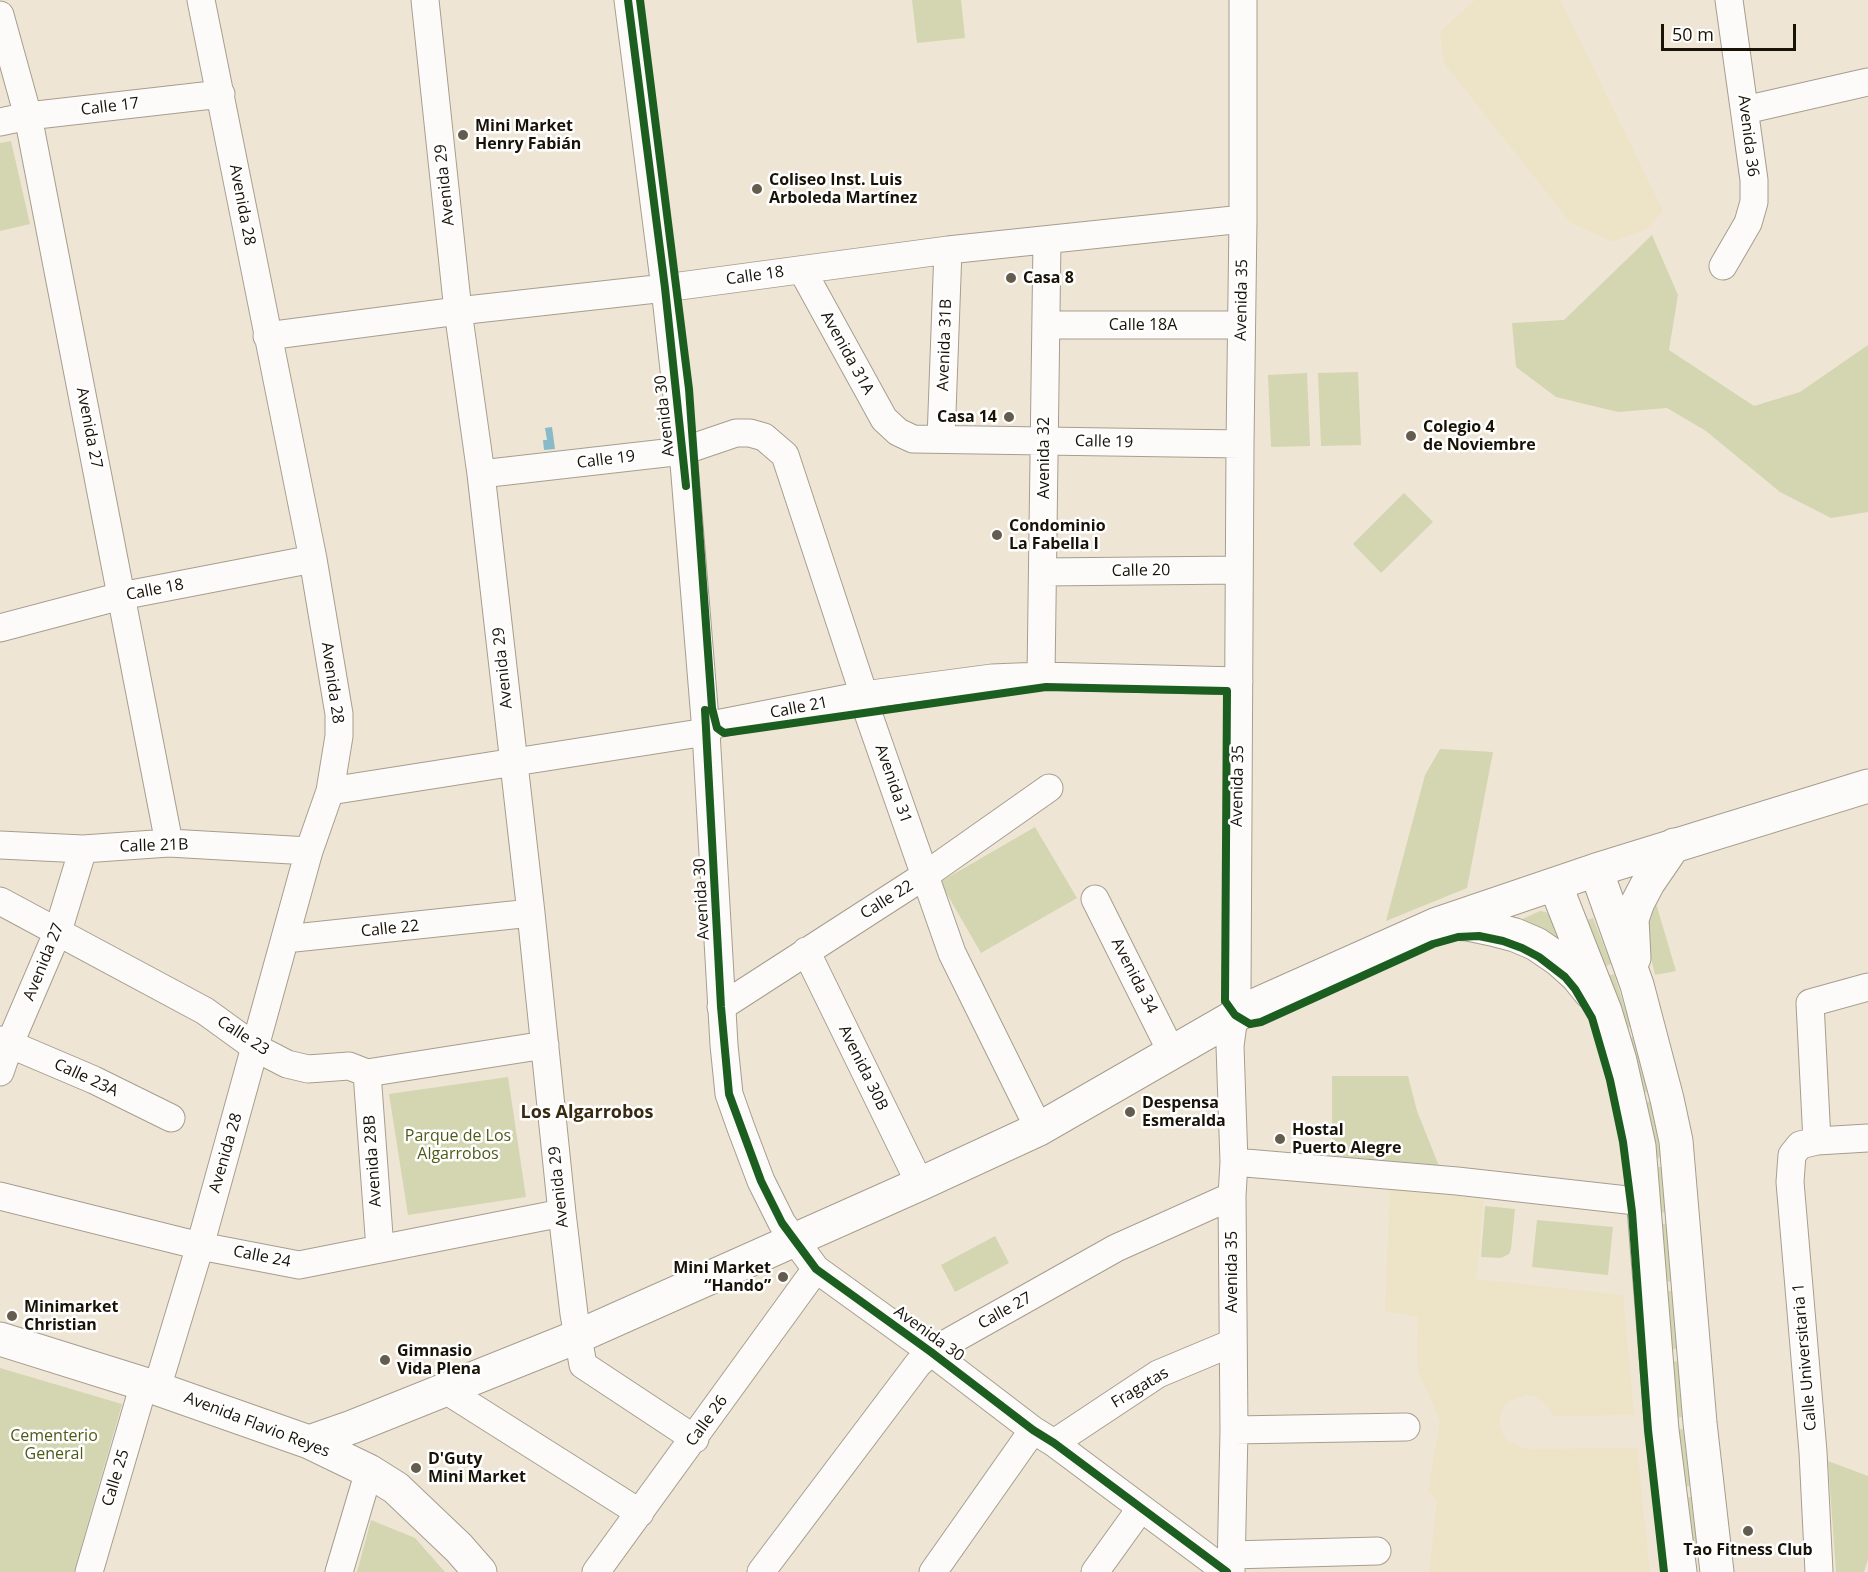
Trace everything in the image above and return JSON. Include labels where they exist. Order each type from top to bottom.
[{"type":"main road","points":[[309,1442],[579,1336],[788,1232],[920,1184],[1039,1129],[1235,1015],[1337,967],[1437,924],[1674,845],[1868,786]]},
{"type":"main road","points":[[1637,985],[1632,919],[1648,883],[1674,845]]},
{"type":"main road","points":[[1596,870],[1637,985],[1676,1141],[1700,1423],[1717,1572]]},
{"type":"main road","points":[[1555,884],[1605,1011],[1620,1061],[1639,1146],[1662,1430],[1680,1572]]},
{"type":"main road","points":[[1443,923],[1468,924],[1492,929],[1536,944],[1577,976],[1605,1011]]},
{"type":"main road","name":"Avenida Flavio Reyes","points":[[0,1339],[151,1386],[309,1442],[369,1471],[396,1488],[459,1548],[480,1572]]},
{"type":"street","name":"Avenida 28","points":[[151,1386],[200,1246],[309,851],[330,791],[336,759],[339,714],[313,559],[201,0]]},
{"type":"street","name":"Avenida 29","points":[[425,0],[458,311],[481,474],[531,914],[562,1213],[583,1365],[695,1438]]},
{"type":"street","name":"Avenida 30","points":[[628,0],[665,288],[683,451],[706,732],[721,1007],[729,1094],[761,1181],[788,1232],[816,1269],[1141,1508],[1230,1566]]},
{"type":"street","name":"Avenida 35","points":[[1230,1566],[1234,1430],[1232,1196],[1234,1162],[1230,1046],[1238,994],[1243,0]]},
{"type":"street","name":"Avenida 36","points":[[1723,266],[1748,223],[1754,202],[1754,180],[1729,0]]},
{"type":"street","name":"Avenida 27","points":[[0,15],[28,116],[169,843]]},
{"type":"street","points":[[1745,110],[1868,82]]},
{"type":"street","name":"Calle 17","points":[[0,122],[28,116],[221,94]]},
{"type":"street","name":"Calle 18","points":[[267,336],[458,311],[665,288],[948,250],[1243,219]]},
{"type":"street","name":"Avenida 32","points":[[1041,676],[1047,240]]},
{"type":"street","name":"Avenida 31B","points":[[941,439],[948,250]]},
{"type":"street","name":"Avenida 31A","points":[[802,270],[884,419],[898,432]]},
{"type":"street","name":"Calle 18A","points":[[1046,325],[1241,325]]},
{"type":"street","name":"Calle 19","points":[[898,432],[914,439],[1239,444]]},
{"type":"street","name":"Calle 19","points":[[481,474],[683,451],[736,433],[764,436]]},
{"type":"street","name":"Avenida 31","points":[[764,436],[785,455],[868,713],[952,953],[1039,1129]]},
{"type":"street","name":"Calle 18","points":[[0,628],[121,596],[313,559]]},
{"type":"street","name":"Calle 20","points":[[1044,572],[1239,570]]},
{"type":"street","name":"Calle 21","points":[[330,791],[706,732],[716,724],[864,695],[992,678],[1041,676],[1239,681]]},
{"type":"street","name":"Calle 22","points":[[721,1007],[924,876],[1049,788]]},
{"type":"street","name":"Calle 21B","points":[[0,845],[83,849],[169,843],[309,851]]},
{"type":"street","name":"Avenida 27","points":[[0,1072],[5,1041],[58,931],[83,849]]},
{"type":"street","name":"Avenida 34","points":[[1095,899],[1172,1053]]},
{"type":"street","name":"Calle 23","points":[[0,901],[205,1011],[256,1048],[287,1064],[308,1069],[349,1066],[367,1073],[545,1045]]},
{"type":"street","name":"Calle 22","points":[[285,939],[531,914]]},
{"type":"street","name":"Avenida 30B","points":[[806,951],[920,1184]]},
{"type":"street","points":[[1868,987],[1810,1003],[1809,1143],[1868,1138]]},
{"type":"street","name":"Calle 23A","points":[[5,1041],[94,1080],[171,1118]]},
{"type":"street","name":"Avenida 28B","points":[[367,1073],[380,1249]]},
{"type":"street","name":"Calle Universitaria 1","points":[[1809,1143],[1792,1155],[1790,1182],[1813,1452],[1819,1572]]},
{"type":"street","points":[[1234,1162],[1457,1181],[1645,1202]]},
{"type":"street","name":"Calle 24","points":[[0,1196],[200,1246],[298,1265],[562,1213]]},
{"type":"street","name":"Calle 27","points":[[761,1572],[918,1364],[931,1352],[1116,1248],[1232,1196]]},
{"type":"street","name":"Calle 26","points":[[596,1572],[816,1269]]},
{"type":"street","name":"Fragatas","points":[[933,1572],[1043,1436],[1158,1374],[1232,1343]]},
{"type":"street","name":"Calle 25","points":[[89,1572],[151,1386]]},
{"type":"street","points":[[444,1389],[640,1513]]},
{"type":"street","points":[[1234,1430],[1406,1427]]},
{"type":"street","points":[[339,1572],[369,1471]]},
{"type":"street","points":[[1095,1572],[1141,1508]]},
{"type":"street","points":[[1230,1566],[1377,1551]]},
{"type":"green space","points":[[912,0],[961,0],[965,38],[917,43]]},
{"type":"green space","points":[[11,141],[30,224],[0,231],[0,143]]},
{"type":"green space","points":[[1652,235],[1678,295],[1669,350],[1754,406],[1800,392],[1868,345],[1868,512],[1831,518],[1780,492],[1706,431],[1667,408],[1618,412],[1556,397],[1516,367],[1512,323],[1564,320]]},
{"type":"green space","points":[[1358,372],[1361,445],[1321,446],[1318,373]]},
{"type":"green space","points":[[1307,373],[1310,446],[1271,447],[1268,375]]},
{"type":"green space","points":[[1404,493],[1433,522],[1381,573],[1353,544]]},
{"type":"green space","points":[[1440,749],[1493,752],[1467,888],[1386,921],[1425,775]]},
{"type":"green space","points":[[1035,827],[1077,898],[981,953],[940,882]]},
{"type":"green space","points":[[1655,900],[1676,971],[1655,975],[1648,945],[1648,918]]},
{"type":"green space","points":[[1540,911],[1549,915],[1559,941],[1518,921]]},
{"type":"green space","points":[[1593,918],[1611,964],[1604,967],[1587,920]]},
{"type":"green space","points":[[1614,974],[1631,1027],[1624,1029],[1607,976]]},
{"type":"green space","points":[[1633,1037],[1647,1092],[1640,1094],[1626,1039]]},
{"type":"green space","points":[[1332,1076],[1408,1076],[1417,1111],[1441,1171],[1332,1162]]},
{"type":"green space","name":"Parque de Los Algarrobos","points":[[508,1077],[526,1197],[408,1215],[389,1094]]},
{"type":"green space","points":[[1651,1101],[1661,1157],[1653,1159],[1643,1103]]},
{"type":"green space","points":[[1654,1167],[1663,1167],[1667,1212],[1659,1213]]},
{"type":"green space","points":[[1485,1206],[1515,1209],[1511,1249],[1509,1254],[1501,1258],[1481,1257]]},
{"type":"green space","points":[[1537,1220],[1613,1227],[1608,1275],[1532,1267]]},
{"type":"green space","points":[[1660,1224],[1668,1224],[1673,1281],[1665,1282]]},
{"type":"green space","points":[[995,1236],[1009,1263],[955,1292],[941,1265]]},
{"type":"green space","points":[[1665,1291],[1673,1291],[1678,1349],[1669,1349]]},
{"type":"green space","points":[[1679,1361],[1682,1417],[1673,1418],[1669,1362]]},
{"type":"green space","name":"Cementerio General","points":[[0,1368],[122,1404],[74,1572],[0,1572]]},
{"type":"green space","points":[[1683,1429],[1690,1486],[1681,1487],[1675,1430]]},
{"type":"green space","points":[[1828,1461],[1868,1476],[1868,1559],[1864,1572],[1836,1572]]},
{"type":"green space","points":[[1691,1497],[1698,1554],[1689,1554],[1682,1498]]},
{"type":"green space","points":[[371,1520],[415,1538],[445,1572],[357,1572]]},
{"type":"sand","points":[[1475,0],[1560,0],[1663,211],[1648,228],[1613,242],[1571,223],[1444,63],[1440,32]]},
{"type":"sand","points":[[1390,1186],[1484,1200],[1476,1279],[1623,1295],[1634,1415],[1552,1416],[1544,1402],[1526,1395],[1509,1401],[1503,1408],[1500,1426],[1509,1442],[1526,1449],[1637,1448],[1650,1572],[1429,1572],[1437,1501],[1428,1490],[1440,1421],[1417,1368],[1418,1317],[1385,1311]]},
{"type":"water","points":[[552,427],[555,449],[544,450],[543,440],[547,440],[545,428]]},
{"type":"cycle path","points":[[628,0],[665,288],[686,486]]},
{"type":"cycle path","points":[[640,0],[689,389],[712,708],[717,728],[724,733],[1046,687],[1227,691],[1225,1001],[1235,1015],[1250,1024],[1261,1022],[1433,944],[1458,937],[1479,936],[1522,948],[1539,957],[1565,977],[1592,1018],[1610,1080],[1623,1142],[1632,1212],[1648,1430],[1664,1572]]},
{"type":"cycle path","points":[[705,710],[721,1007],[729,1094],[761,1181],[782,1223],[816,1269],[1227,1572]]},
{"type":"place","name":"Mini Market Henry Fabián","points":[[463,135]]},
{"type":"place","name":"Coliseo Inst. Luis Arboleda Martínez","points":[[757,189]]},
{"type":"place","name":"Casa 8","points":[[1011,278]]},
{"type":"place","name":"Casa 14","points":[[1009,417]]},
{"type":"place","name":"Colegio 4 de Noviembre","points":[[1411,436]]},
{"type":"place","name":"Condominio La Fabella I","points":[[997,535]]},
{"type":"place","name":"Despensa Esmeralda","points":[[1130,1112]]},
{"type":"place","name":"Hostal Puerto Alegre","points":[[1280,1139]]},
{"type":"place","name":"Mini Market “Hando”","points":[[783,1277]]},
{"type":"place","name":"Minimarket Christian","points":[[12,1316]]},
{"type":"place","name":"Gimnasio Vida Plena","points":[[385,1360]]},
{"type":"place","name":"D'Guty Mini Market","points":[[416,1468]]},
{"type":"place","name":"Tao Fitness Club","points":[[1748,1531]]},
{"type":"district","name":"Los Algarrobos","points":[[587,1113]]}]
